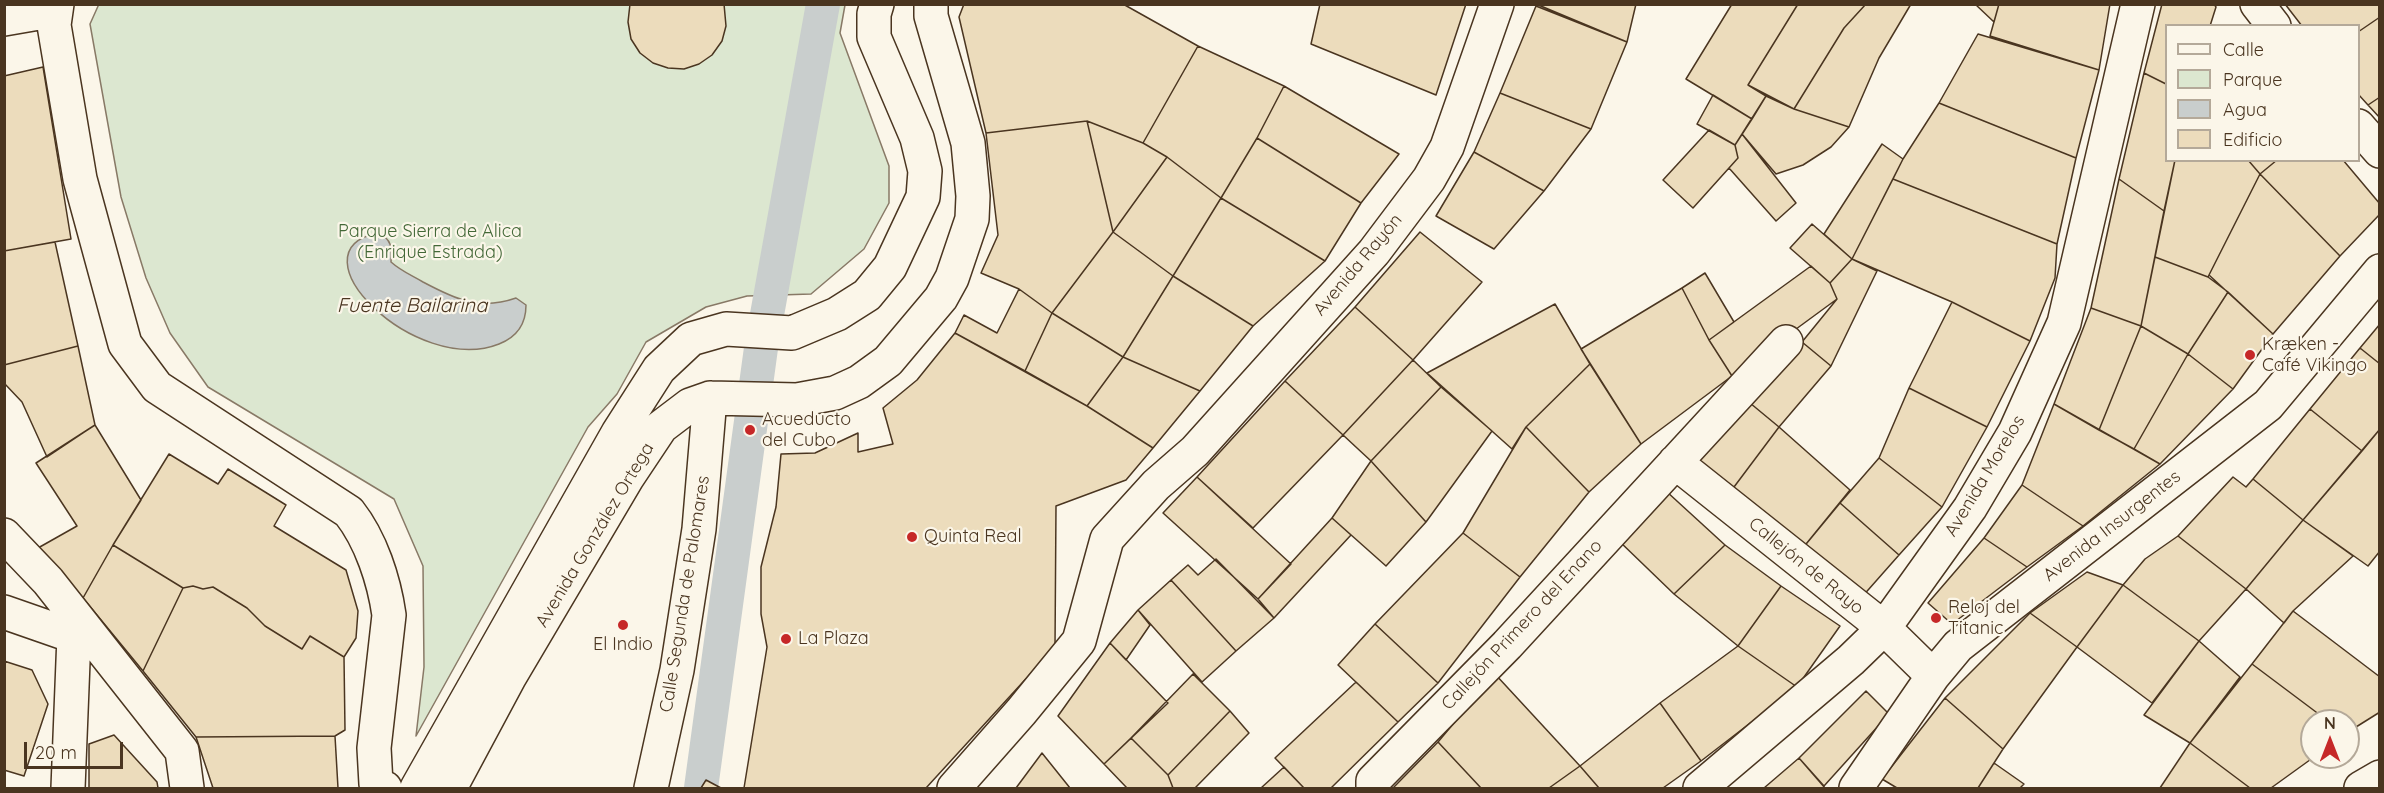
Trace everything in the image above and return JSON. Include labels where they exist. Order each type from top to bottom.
[{"type":"street","name":"Avenida González Ortega","points":[[417,789],[618,434],[659,369],[692,339],[700,336],[726,329],[792,333],[837,314],[867,295],[890,267],[923,197],[925,171],[917,138],[874,37],[874,14],[877,4]]},
{"type":"street","name":"Avenida González Ortega","points":[[450,789],[510,675],[627,478],[661,427],[690,405],[710,398],[797,400],[835,393],[859,382],[888,361],[940,298],[952,278],[972,219],[973,196],[968,143],[931,16],[931,4]]},
{"type":"street","name":"Avenida Rayón","points":[[954,789],[1079,641],[1107,539],[1156,485],[1195,450],[1374,252],[1429,179],[1447,147],[1497,4]]},
{"type":"street","name":"Avenida Morelos","points":[[1700,789],[1851,660],[1884,628],[1970,508],[2010,442],[2064,323],[2138,4]]},
{"type":"street","points":[[2257,4],[2272,24]]},
{"type":"street","points":[[4,19],[57,8],[54,25],[80,179],[125,344],[157,387],[349,512],[362,528],[386,595],[389,615],[374,748],[376,784],[385,789]]},
{"type":"street","points":[[2360,128],[2379,152]]},
{"type":"street","name":"Avenida Insurgentes","points":[[1856,789],[1933,675],[1958,646],[2268,405],[2379,271]]},
{"type":"street","name":"Callejón Primero del Enano","points":[[1373,789],[1373,781],[1507,645],[1786,342]]},
{"type":"street","name":"Calle Segunda de Palomares","points":[[651,789],[677,670],[699,529],[710,398]]},
{"type":"street","name":"Callejón de Rayo","points":[[1675,462],[1884,628],[1933,675]]},
{"type":"street","points":[[4,535],[48,581],[85,640],[146,703],[182,751],[187,789]]},
{"type":"street","points":[[4,612],[85,640]]},
{"type":"street","points":[[68,789],[85,640]]},
{"type":"street","points":[[2361,789],[2379,777]]},
{"type":"green space","name":"Parque Sierra de Alica (Enrique Estrada)","points":[[99,4],[845,5],[840,33],[889,166],[889,203],[864,249],[811,294],[747,296],[706,307],[646,342],[617,394],[588,427],[416,736],[424,667],[423,566],[394,499],[208,387],[170,333],[146,278],[121,197],[90,24]]},
{"type":"water","name":"Fuente Bailarina","points":[[378,233],[389,241],[391,262],[406,273],[446,294],[479,303],[503,302],[516,298],[526,305],[526,312],[519,329],[511,338],[499,344],[466,349],[432,343],[401,328],[374,308],[355,285],[347,263],[354,244]]},
{"type":"building","points":[[630,4],[724,4],[726,26],[722,41],[712,55],[699,64],[684,69],[668,68],[653,63],[640,53],[631,39],[628,22]]},
{"type":"building","points":[[964,4],[1123,4],[1198,46],[1143,143],[1087,121],[986,133],[959,17]]},
{"type":"building","points":[[1320,4],[1466,4],[1436,95],[1311,44]]},
{"type":"building","points":[[1536,4],[1636,4],[1627,42]]},
{"type":"building","points":[[1732,4],[1798,4],[1748,85],[1766,96],[1752,119],[1686,79]]},
{"type":"building","points":[[1798,4],[1866,4],[1844,28],[1794,109],[1748,85]]},
{"type":"building","points":[[1866,4],[1911,4],[1879,58],[1849,127],[1794,109],[1844,28]]},
{"type":"building","points":[[1975,4],[1999,4],[1994,22]]},
{"type":"building","points":[[1999,4],[2110,4],[2099,70],[1990,36]]},
{"type":"building","points":[[2162,4],[2214,4],[2216,7],[2211,24],[2165,24],[2165,84],[2144,73]]},
{"type":"building","points":[[2285,4],[2380,4],[2380,17],[2360,31],[2360,24],[2300,24]]},
{"type":"building","points":[[1536,6],[1627,42],[1591,129],[1500,93]]},
{"type":"building","points":[[2380,17],[2380,97],[2368,105],[2360,96],[2360,31]]},
{"type":"building","points":[[1978,34],[2099,70],[2076,158],[1939,103]]},
{"type":"building","points":[[1198,46],[1284,86],[1257,138],[1221,198],[1167,157],[1143,143]]},
{"type":"building","points":[[43,67],[71,239],[4,251],[4,76]]},
{"type":"building","points":[[2144,73],[2165,84],[2165,162],[2175,162],[2164,211],[2119,179]]},
{"type":"building","points":[[1284,86],[1399,154],[1361,203],[1257,138]]},
{"type":"building","points":[[1500,93],[1591,129],[1544,191],[1474,152]]},
{"type":"building","points":[[1713,95],[1752,119],[1735,145],[1697,124]]},
{"type":"building","points":[[1766,96],[1794,109],[1849,127],[1831,147],[1803,165],[1776,174],[1742,134]]},
{"type":"building","points":[[2380,97],[2380,118],[2368,105]]},
{"type":"building","points":[[1939,103],[2076,158],[2057,244],[1893,179],[1903,159]]},
{"type":"building","points":[[1087,121],[1113,232],[1052,313],[1019,289],[981,273],[998,235],[986,133]]},
{"type":"building","points":[[1087,121],[1143,143],[1167,157],[1113,232]]},
{"type":"building","points":[[1709,130],[1735,145],[1738,158],[1693,208],[1663,180]]},
{"type":"building","points":[[1742,134],[1796,203],[1776,221],[1729,168],[1738,158],[1735,145]]},
{"type":"building","points":[[1257,138],[1361,203],[1325,261],[1221,198]]},
{"type":"building","points":[[1882,144],[1903,159],[1852,259],[1824,234]]},
{"type":"building","points":[[1474,152],[1544,191],[1494,249],[1436,216]]},
{"type":"building","points":[[1167,157],[1221,198],[1173,276],[1113,232]]},
{"type":"building","points":[[2175,162],[2250,162],[2260,174],[2208,277],[2155,257]]},
{"type":"building","points":[[2250,162],[2275,162],[2260,174]]},
{"type":"building","points":[[2275,162],[2345,162],[2380,204],[2380,214],[2340,256],[2260,174]]},
{"type":"building","points":[[2260,174],[2340,256],[2273,334],[2209,275]]},
{"type":"building","points":[[1893,179],[2057,244],[2055,278],[2030,341],[1952,302],[1852,259]]},
{"type":"building","points":[[2119,179],[2164,211],[2141,326],[2091,308]]},
{"type":"building","points":[[1221,198],[1325,261],[1253,326],[1173,276]]},
{"type":"building","points":[[1812,224],[1852,259],[1830,283],[1790,248]]},
{"type":"building","points":[[1113,232],[1173,276],[1123,357],[1052,313]]},
{"type":"building","points":[[1420,232],[1482,282],[1413,360],[1355,307]]},
{"type":"building","points":[[55,242],[78,346],[4,365],[4,251]]},
{"type":"building","points":[[2155,257],[2208,277],[2228,292],[2188,354],[2141,326]]},
{"type":"building","points":[[1852,259],[1877,271],[1831,366],[1802,342],[1837,299],[1830,283]]},
{"type":"building","points":[[1811,266],[1830,283],[1837,299],[1732,376],[1709,340]]},
{"type":"building","points":[[1705,273],[1734,322],[1709,340],[1682,288]]},
{"type":"building","points":[[1173,276],[1253,326],[1200,391],[1123,357]]},
{"type":"building","points":[[1682,288],[1709,340],[1732,376],[1641,444],[1581,349]]},
{"type":"building","points":[[1019,289],[1052,313],[1025,371],[955,333],[964,315],[997,333]]},
{"type":"building","points":[[2228,292],[2273,334],[2233,389],[2188,354]]},
{"type":"building","points":[[1952,302],[2030,341],[1987,427],[1909,388]]},
{"type":"building","points":[[1555,304],[1590,364],[1526,427],[1512,449],[1427,373]]},
{"type":"building","points":[[1355,307],[1413,360],[1343,435],[1285,381]]},
{"type":"building","points":[[2091,308],[2141,326],[2099,430],[2054,404]]},
{"type":"building","points":[[1052,313],[1123,357],[1087,406],[1025,371]]},
{"type":"building","points":[[2380,324],[2380,364],[2360,348]]},
{"type":"building","points":[[2141,326],[2188,354],[2134,449],[2099,430]]},
{"type":"building","name":"Quinta Real","points":[[955,333],[1087,406],[1153,448],[1126,480],[1056,506],[1055,647],[926,788],[744,788],[767,647],[761,614],[761,567],[776,507],[781,454],[815,453],[858,433],[858,452],[893,444],[883,408],[917,380]]},
{"type":"building","points":[[1802,342],[1831,366],[1779,427],[1750,403]]},
{"type":"building","points":[[78,346],[95,425],[47,457],[22,402],[4,383],[4,365]]},
{"type":"building","points":[[2360,348],[2380,364],[2380,429],[2362,451],[2310,409]]},
{"type":"building","points":[[2188,354],[2233,389],[2160,464],[2134,449]]},
{"type":"building","points":[[1123,357],[1200,391],[1153,448],[1087,406]]},
{"type":"building","points":[[1413,360],[1441,387],[1371,461],[1343,435]]},
{"type":"building","points":[[1590,364],[1641,444],[1589,492],[1526,427]]},
{"type":"building","points":[[1285,381],[1343,435],[1253,528],[1197,477]]},
{"type":"building","points":[[1441,387],[1492,431],[1426,522],[1371,461]]},
{"type":"building","points":[[1909,388],[1987,427],[1942,507],[1879,458]]},
{"type":"building","points":[[1750,403],[1779,427],[1731,491],[1696,464]]},
{"type":"building","points":[[2054,404],[2160,464],[2083,526],[2022,485]]},
{"type":"building","points":[[2310,409],[2362,451],[2303,520],[2253,479]]},
{"type":"building","points":[[95,425],[141,500],[83,598],[38,548],[77,526],[36,463]]},
{"type":"building","points":[[1526,427],[1589,492],[1520,577],[1463,533]]},
{"type":"building","points":[[1779,427],[1850,490],[1802,549],[1731,491]]},
{"type":"building","points":[[2380,429],[2380,551],[2368,566],[2303,520]]},
{"type":"building","points":[[169,454],[218,484],[228,469],[286,505],[274,526],[346,570],[358,611],[356,638],[344,657],[310,636],[302,649],[265,626],[247,608],[213,587],[183,588],[113,545]]},
{"type":"building","points":[[1879,458],[1942,507],[1899,555],[1840,503]]},
{"type":"building","points":[[1371,461],[1426,522],[1386,566],[1332,518]]},
{"type":"building","points":[[1197,477],[1291,564],[1258,599],[1163,513]]},
{"type":"building","points":[[2233,477],[2246,487],[2253,479],[2303,520],[2246,589],[2178,536]]},
{"type":"building","points":[[2022,485],[2083,526],[2027,567],[1984,538]]},
{"type":"building","points":[[1666,491],[1725,545],[1674,594],[1618,540]]},
{"type":"building","points":[[1840,503],[1899,555],[1861,598],[1802,549]]},
{"type":"building","points":[[1332,518],[1351,535],[1274,618],[1258,599]]},
{"type":"building","points":[[2303,520],[2353,556],[2293,611],[2284,623],[2246,589]]},
{"type":"building","points":[[1463,533],[1520,577],[1438,683],[1375,624]]},
{"type":"building","points":[[2178,536],[2246,589],[2199,641],[2123,585],[2145,559]]},
{"type":"building","points":[[1984,538],[2027,567],[1952,624],[1928,603]]},
{"type":"building","points":[[113,545],[183,588],[143,671],[83,598]]},
{"type":"building","points":[[1725,545],[1781,586],[1738,646],[1674,594]]},
{"type":"building","points":[[1216,559],[1274,618],[1236,651],[1171,580],[1188,565],[1198,575]]},
{"type":"building","points":[[2087,572],[2123,585],[2077,647],[2030,613]]},
{"type":"building","points":[[1171,580],[1236,651],[1202,682],[1138,610]]},
{"type":"building","points":[[2123,585],[2199,641],[2152,703],[2077,647]]},
{"type":"building","points":[[193,586],[203,589],[213,587],[247,608],[265,626],[302,649],[310,636],[344,657],[345,730],[335,736],[196,737],[143,671],[183,588]]},
{"type":"building","points":[[1781,586],[1840,626],[1797,687],[1738,646]]},
{"type":"building","points":[[1138,610],[1150,625],[1126,660],[1110,643]]},
{"type":"building","points":[[2293,611],[2380,677],[2380,712],[2360,724],[2360,709],[2312,709],[2252,664]]},
{"type":"building","points":[[2030,613],[2077,647],[2003,749],[1945,698]]},
{"type":"building","points":[[1375,624],[1438,683],[1398,722],[1338,665]]},
{"type":"building","points":[[2199,641],[2240,677],[2190,743],[2144,715]]},
{"type":"building","points":[[1110,643],[1168,703],[1104,764],[1058,716]]},
{"type":"building","points":[[1738,646],[1797,687],[1701,761],[1660,703]]},
{"type":"building","points":[[4,661],[32,670],[48,704],[24,776],[4,770]]},
{"type":"building","points":[[2252,664],[2312,709],[2300,709],[2300,767],[2271,788],[2250,788],[2190,743]]},
{"type":"building","points":[[1193,674],[1230,711],[1168,775],[1131,738]]},
{"type":"building","points":[[1495,674],[1580,766],[1549,788],[1481,788],[1438,742]]},
{"type":"building","points":[[1356,682],[1398,722],[1331,788],[1304,788],[1275,758]]},
{"type":"building","points":[[1866,691],[1889,714],[1824,786],[1799,758]]},
{"type":"building","points":[[1945,698],[2003,749],[1978,788],[1897,788],[1882,779]]},
{"type":"building","points":[[1660,703],[1701,761],[1663,788],[1599,788],[1580,766]]},
{"type":"building","points":[[1230,711],[1249,733],[1195,788],[1173,788],[1168,775]]},
{"type":"building","points":[[114,735],[157,782],[158,788],[89,788],[89,744]]},
{"type":"building","points":[[335,736],[338,788],[213,788],[196,737]]},
{"type":"building","points":[[1131,738],[1168,775],[1173,788],[1127,788],[1104,764]]},
{"type":"building","points":[[1438,742],[1481,788],[1393,788]]},
{"type":"building","points":[[2190,743],[2250,788],[2160,788]]},
{"type":"building","points":[[1042,753],[1070,788],[1016,788]]},
{"type":"building","points":[[1799,758],[1825,788],[1764,788]]},
{"type":"building","points":[[1994,763],[2024,784],[2020,788],[1978,788]]},
{"type":"building","points":[[1580,766],[1599,788],[1549,788]]},
{"type":"building","points":[[1284,767],[1304,788],[1261,788]]},
{"type":"building","points":[[706,780],[721,788],[701,788]]},
{"type":"waterway","name":"Acueducto del Cubo","points":[[701,788],[761,348],[823,4]]},
{"type":"place","name":"Kræken - Café Vikingo","points":[[2250,355]]},
{"type":"place","name":"Acueducto del Cubo","points":[[750,430]]},
{"type":"place","name":"Quinta Real","points":[[912,537]]},
{"type":"place","name":"Reloj del Titanic","points":[[1936,618]]},
{"type":"place","name":"El Indio","points":[[623,625]]},
{"type":"place","name":"La Plaza","points":[[786,639]]}]
